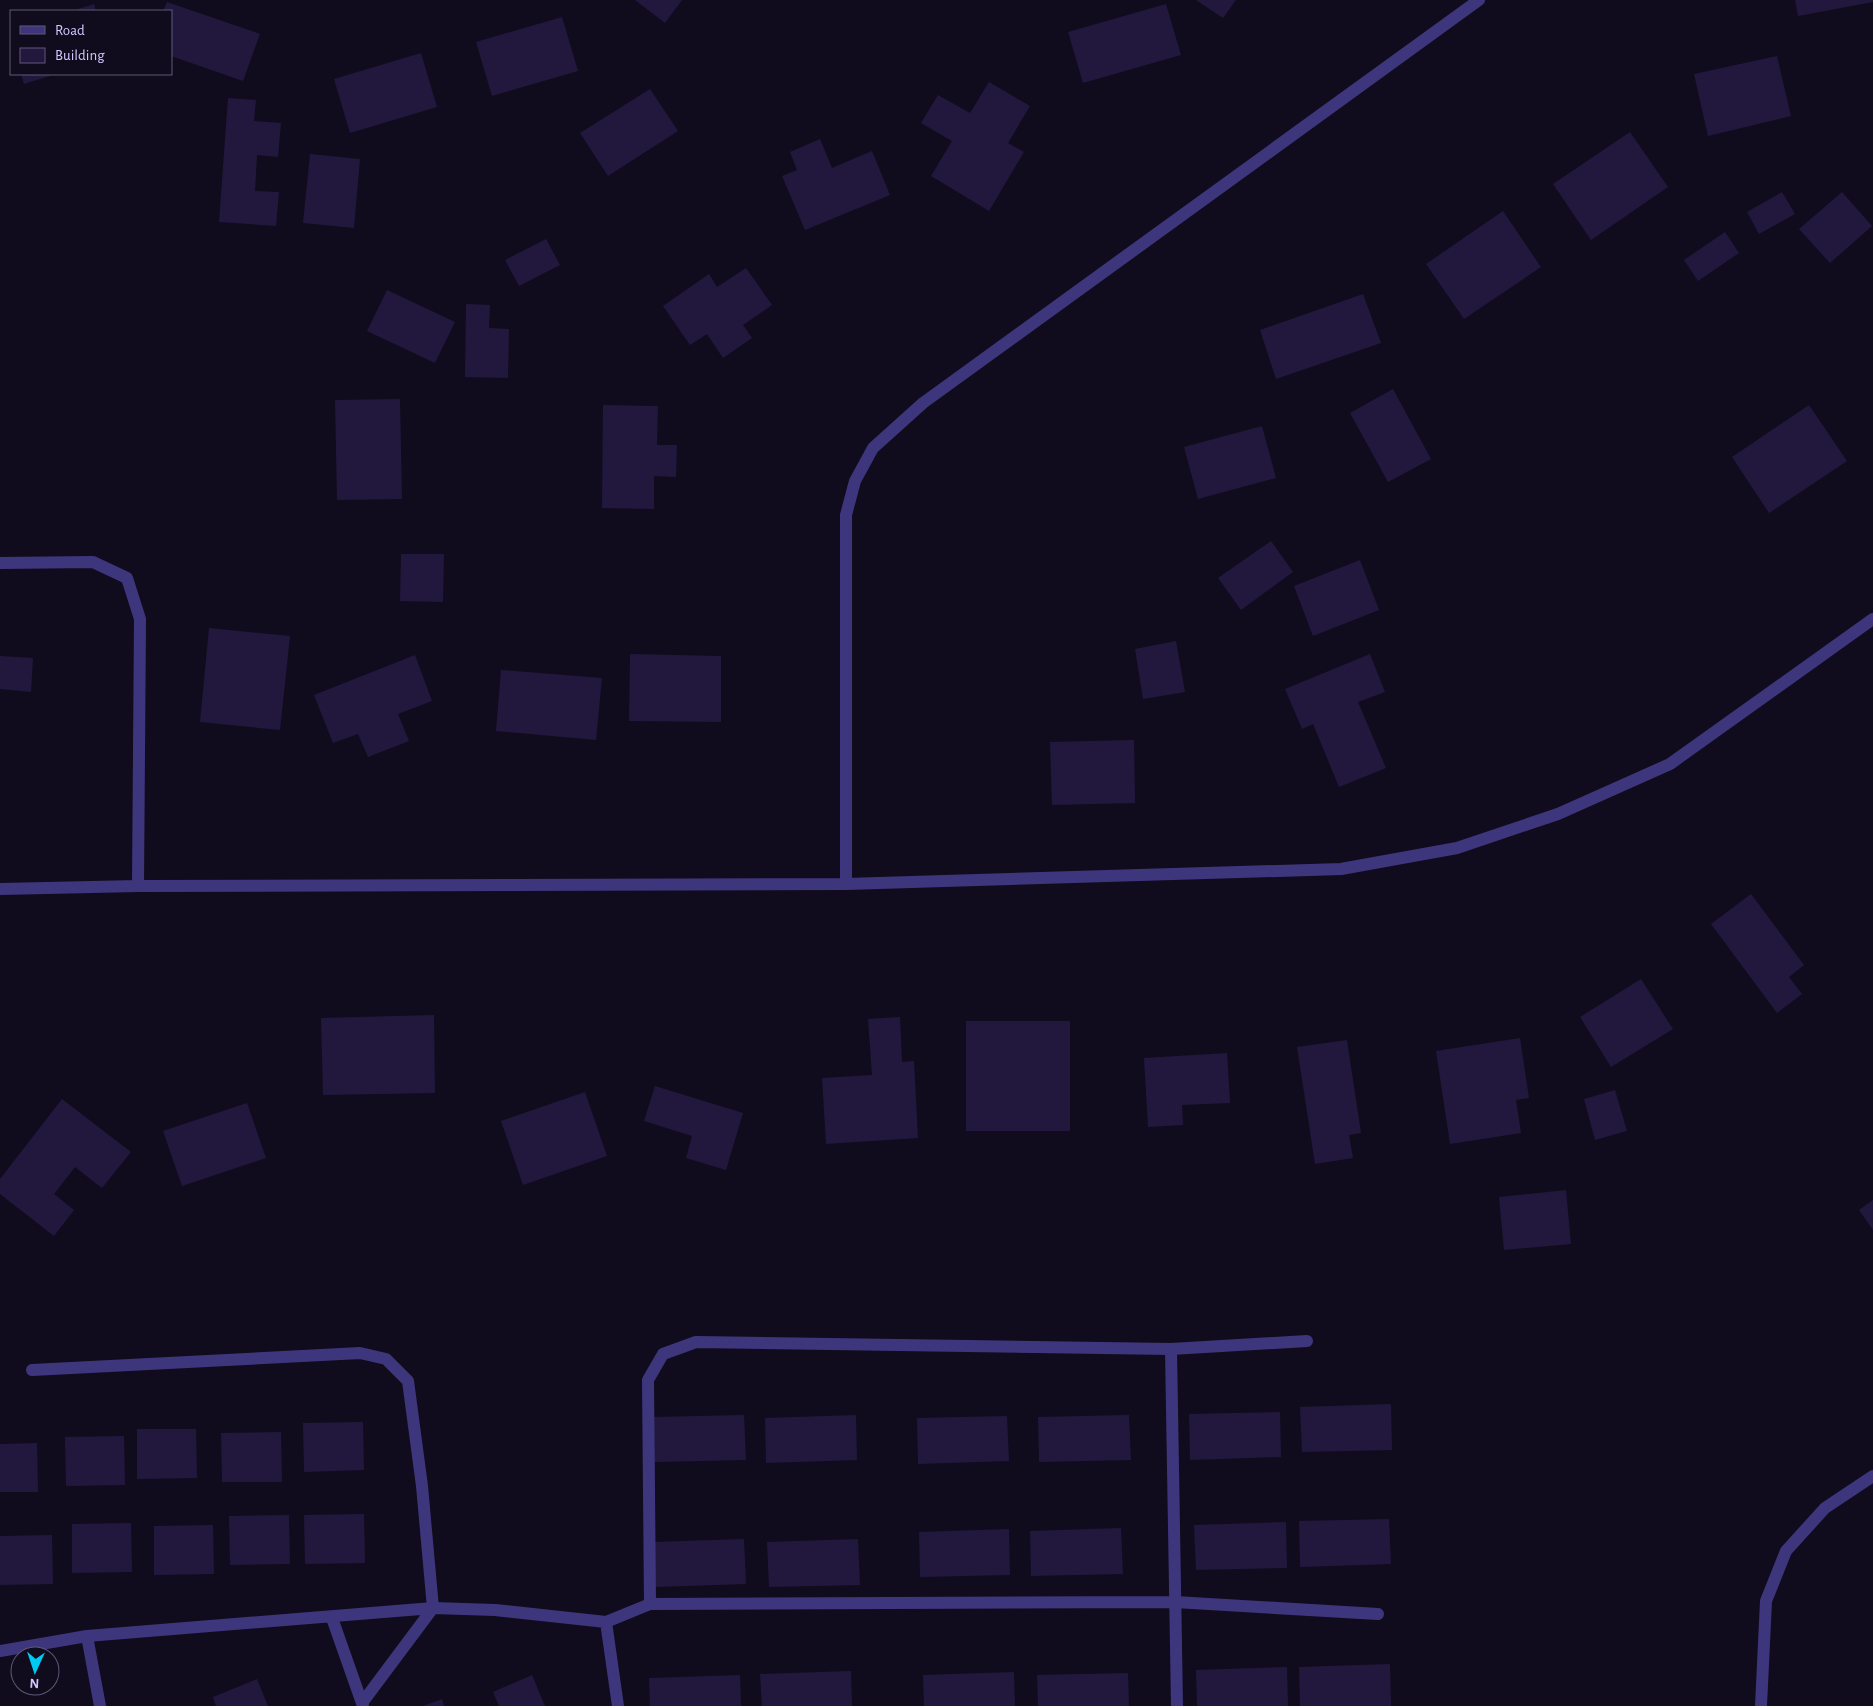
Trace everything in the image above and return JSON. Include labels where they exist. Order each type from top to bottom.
[{"type":"street","points":[[846,884],[846,515],[855,481],[873,448],[931,398],[1479,0]]},
{"type":"street","points":[[0,563],[92,562],[127,578],[140,619],[138,886]]},
{"type":"street","points":[[0,889],[138,886],[846,884],[1341,869],[1457,848],[1558,814],[1670,764],[1873,619]]},
{"type":"street","points":[[650,1604],[648,1380],[663,1354],[696,1342],[1171,1349],[1307,1341]]},
{"type":"street","points":[[1171,1349],[1177,1706]]},
{"type":"street","points":[[32,1370],[360,1353],[386,1359],[408,1381],[422,1486],[433,1608],[362,1704]]},
{"type":"street","points":[[1761,1706],[1766,1602],[1786,1551],[1825,1508],[1873,1476]]},
{"type":"street","points":[[0,1651],[87,1636],[332,1618],[433,1608],[495,1610],[606,1622],[650,1604],[1175,1602],[1378,1614]]},
{"type":"street","points":[[332,1618],[362,1704]]},
{"type":"street","points":[[606,1622],[618,1706]]},
{"type":"street","points":[[87,1636],[100,1706]]},
{"type":"building","points":[[635,0],[682,0],[665,23]]},
{"type":"building","points":[[1196,0],[1236,0],[1223,18]]},
{"type":"building","points":[[1795,0],[1873,0],[1873,2],[1798,16]]},
{"type":"building","points":[[167,2],[260,34],[243,81],[172,56],[172,10],[163,10]]},
{"type":"building","points":[[94,4],[96,10],[75,10]]},
{"type":"building","points":[[1166,4],[1181,55],[1083,83],[1068,32]]},
{"type":"building","points":[[562,17],[578,71],[492,96],[476,42]]},
{"type":"building","points":[[421,53],[437,107],[350,133],[334,79]]},
{"type":"building","points":[[1777,56],[1791,116],[1708,136],[1694,74]]},
{"type":"building","points":[[21,75],[53,75],[24,84]]},
{"type":"building","points":[[989,82],[1030,106],[1008,143],[1024,152],[989,211],[931,176],[952,141],[921,123],[938,95],[970,113]]},
{"type":"building","points":[[650,89],[678,131],[608,176],[580,133]]},
{"type":"building","points":[[228,98],[256,100],[254,121],[281,123],[278,157],[257,155],[255,191],[279,192],[276,226],[219,222]]},
{"type":"building","points":[[1630,132],[1668,187],[1591,240],[1553,184]]},
{"type":"building","points":[[820,139],[832,168],[872,151],[890,195],[805,230],[782,176],[797,170],[790,152]]},
{"type":"building","points":[[310,154],[360,159],[354,228],[303,223]]},
{"type":"building","points":[[1782,192],[1795,214],[1759,234],[1747,212]]},
{"type":"building","points":[[1842,192],[1872,226],[1830,263],[1799,229]]},
{"type":"building","points":[[1503,211],[1541,267],[1464,319],[1426,264]]},
{"type":"building","points":[[1725,232],[1739,253],[1698,281],[1684,260]]},
{"type":"building","points":[[546,239],[560,265],[519,286],[505,260]]},
{"type":"building","points":[[746,268],[772,305],[743,325],[752,338],[723,358],[707,334],[690,345],[663,306],[709,274],[717,287]]},
{"type":"building","points":[[387,290],[455,322],[435,363],[367,331]]},
{"type":"building","points":[[1363,294],[1381,343],[1276,379],[1260,330]]},
{"type":"building","points":[[466,304],[490,305],[489,328],[509,329],[508,378],[465,377]]},
{"type":"building","points":[[1393,389],[1431,459],[1388,482],[1350,413]]},
{"type":"building","points":[[400,399],[402,499],[337,500],[335,400]]},
{"type":"building","points":[[603,405],[658,406],[657,445],[677,445],[676,477],[654,476],[654,509],[602,508]]},
{"type":"building","points":[[1809,405],[1847,461],[1769,513],[1732,457]]},
{"type":"building","points":[[1262,426],[1276,478],[1198,499],[1184,447]]},
{"type":"building","points":[[1271,541],[1293,572],[1241,610],[1218,578]]},
{"type":"building","points":[[401,554],[444,554],[443,602],[400,601]]},
{"type":"building","points":[[1360,560],[1379,610],[1313,636],[1294,586]]},
{"type":"building","points":[[209,628],[290,636],[280,730],[200,722]]},
{"type":"building","points":[[1176,641],[1185,692],[1143,699],[1135,649]]},
{"type":"building","points":[[630,654],[721,656],[721,722],[629,721]]},
{"type":"building","points":[[1370,654],[1385,692],[1358,702],[1386,768],[1339,787],[1313,724],[1302,729],[1285,689]]},
{"type":"building","points":[[415,655],[432,701],[398,714],[409,741],[368,757],[358,734],[333,743],[314,695]]},
{"type":"building","points":[[0,656],[33,658],[31,692],[0,689]]},
{"type":"building","points":[[501,670],[602,678],[596,740],[496,731]]},
{"type":"building","points":[[1134,740],[1135,803],[1052,805],[1050,742]]},
{"type":"building","points":[[1751,894],[1804,965],[1789,977],[1802,994],[1777,1013],[1711,924]]},
{"type":"building","points":[[1641,979],[1673,1029],[1611,1067],[1580,1017]]},
{"type":"building","points":[[434,1015],[435,1093],[323,1095],[321,1018]]},
{"type":"building","points":[[900,1017],[902,1062],[914,1061],[918,1138],[826,1144],[822,1078],[872,1075],[868,1019]]},
{"type":"building","points":[[966,1021],[1070,1021],[1070,1131],[966,1131]]},
{"type":"building","points":[[1520,1038],[1529,1098],[1516,1100],[1521,1133],[1450,1144],[1436,1051]]},
{"type":"building","points":[[1347,1040],[1361,1133],[1349,1135],[1353,1158],[1315,1164],[1297,1047]]},
{"type":"building","points":[[1227,1053],[1230,1103],[1182,1105],[1183,1125],[1148,1127],[1144,1058]]},
{"type":"building","points":[[655,1086],[743,1113],[726,1170],[686,1158],[692,1136],[644,1121]]},
{"type":"building","points":[[1615,1090],[1627,1131],[1595,1140],[1584,1099]]},
{"type":"building","points":[[585,1092],[607,1156],[523,1185],[501,1121]]},
{"type":"building","points":[[62,1099],[131,1152],[102,1188],[75,1167],[54,1194],[74,1210],[54,1236],[0,1194],[0,1179]]},
{"type":"building","points":[[247,1103],[266,1158],[182,1186],[163,1131]]},
{"type":"building","points":[[1566,1190],[1571,1244],[1504,1250],[1499,1197]]},
{"type":"building","points":[[1873,1200],[1873,1230],[1859,1210]]},
{"type":"building","points":[[1391,1404],[1392,1450],[1302,1452],[1300,1407]]},
{"type":"building","points":[[1280,1412],[1281,1457],[1190,1460],[1189,1414]]},
{"type":"building","points":[[744,1415],[746,1460],[654,1462],[653,1417]]},
{"type":"building","points":[[856,1415],[857,1460],[766,1463],[765,1418]]},
{"type":"building","points":[[1129,1415],[1131,1460],[1039,1462],[1038,1417]]},
{"type":"building","points":[[1007,1416],[1009,1461],[918,1464],[917,1418]]},
{"type":"building","points":[[363,1422],[364,1470],[304,1472],[303,1423]]},
{"type":"building","points":[[137,1429],[196,1429],[197,1478],[137,1479]]},
{"type":"building","points":[[281,1432],[282,1482],[222,1482],[221,1433]]},
{"type":"building","points":[[124,1436],[125,1485],[66,1486],[65,1437]]},
{"type":"building","points":[[37,1443],[38,1492],[0,1492],[0,1444]]},
{"type":"building","points":[[364,1514],[365,1563],[305,1564],[304,1515]]},
{"type":"building","points":[[289,1515],[290,1564],[230,1565],[229,1516]]},
{"type":"building","points":[[1389,1519],[1391,1564],[1300,1567],[1299,1521]]},
{"type":"building","points":[[1286,1522],[1287,1568],[1196,1570],[1194,1525]]},
{"type":"building","points":[[131,1523],[132,1572],[72,1573],[72,1524]]},
{"type":"building","points":[[213,1525],[214,1574],[154,1575],[154,1526]]},
{"type":"building","points":[[1121,1528],[1123,1574],[1031,1576],[1030,1531]]},
{"type":"building","points":[[1009,1529],[1010,1575],[920,1577],[919,1532]]},
{"type":"building","points":[[52,1535],[53,1584],[0,1585],[0,1536]]},
{"type":"building","points":[[744,1539],[746,1584],[655,1587],[653,1542]]},
{"type":"building","points":[[858,1539],[860,1585],[769,1587],[767,1542]]},
{"type":"building","points":[[1390,1664],[1391,1706],[1300,1706],[1299,1667]]},
{"type":"building","points":[[1287,1667],[1288,1706],[1197,1706],[1196,1670]]},
{"type":"building","points":[[851,1671],[852,1706],[762,1706],[760,1674]]},
{"type":"building","points":[[1014,1672],[1015,1706],[924,1706],[923,1675]]},
{"type":"building","points":[[1128,1673],[1129,1706],[1038,1706],[1037,1675]]},
{"type":"building","points":[[532,1675],[545,1706],[499,1706],[493,1692]]},
{"type":"building","points":[[740,1675],[741,1706],[650,1706],[649,1678]]},
{"type":"building","points":[[257,1679],[268,1706],[216,1706],[213,1697]]},
{"type":"building","points":[[442,1699],[444,1706],[423,1706]]}]
